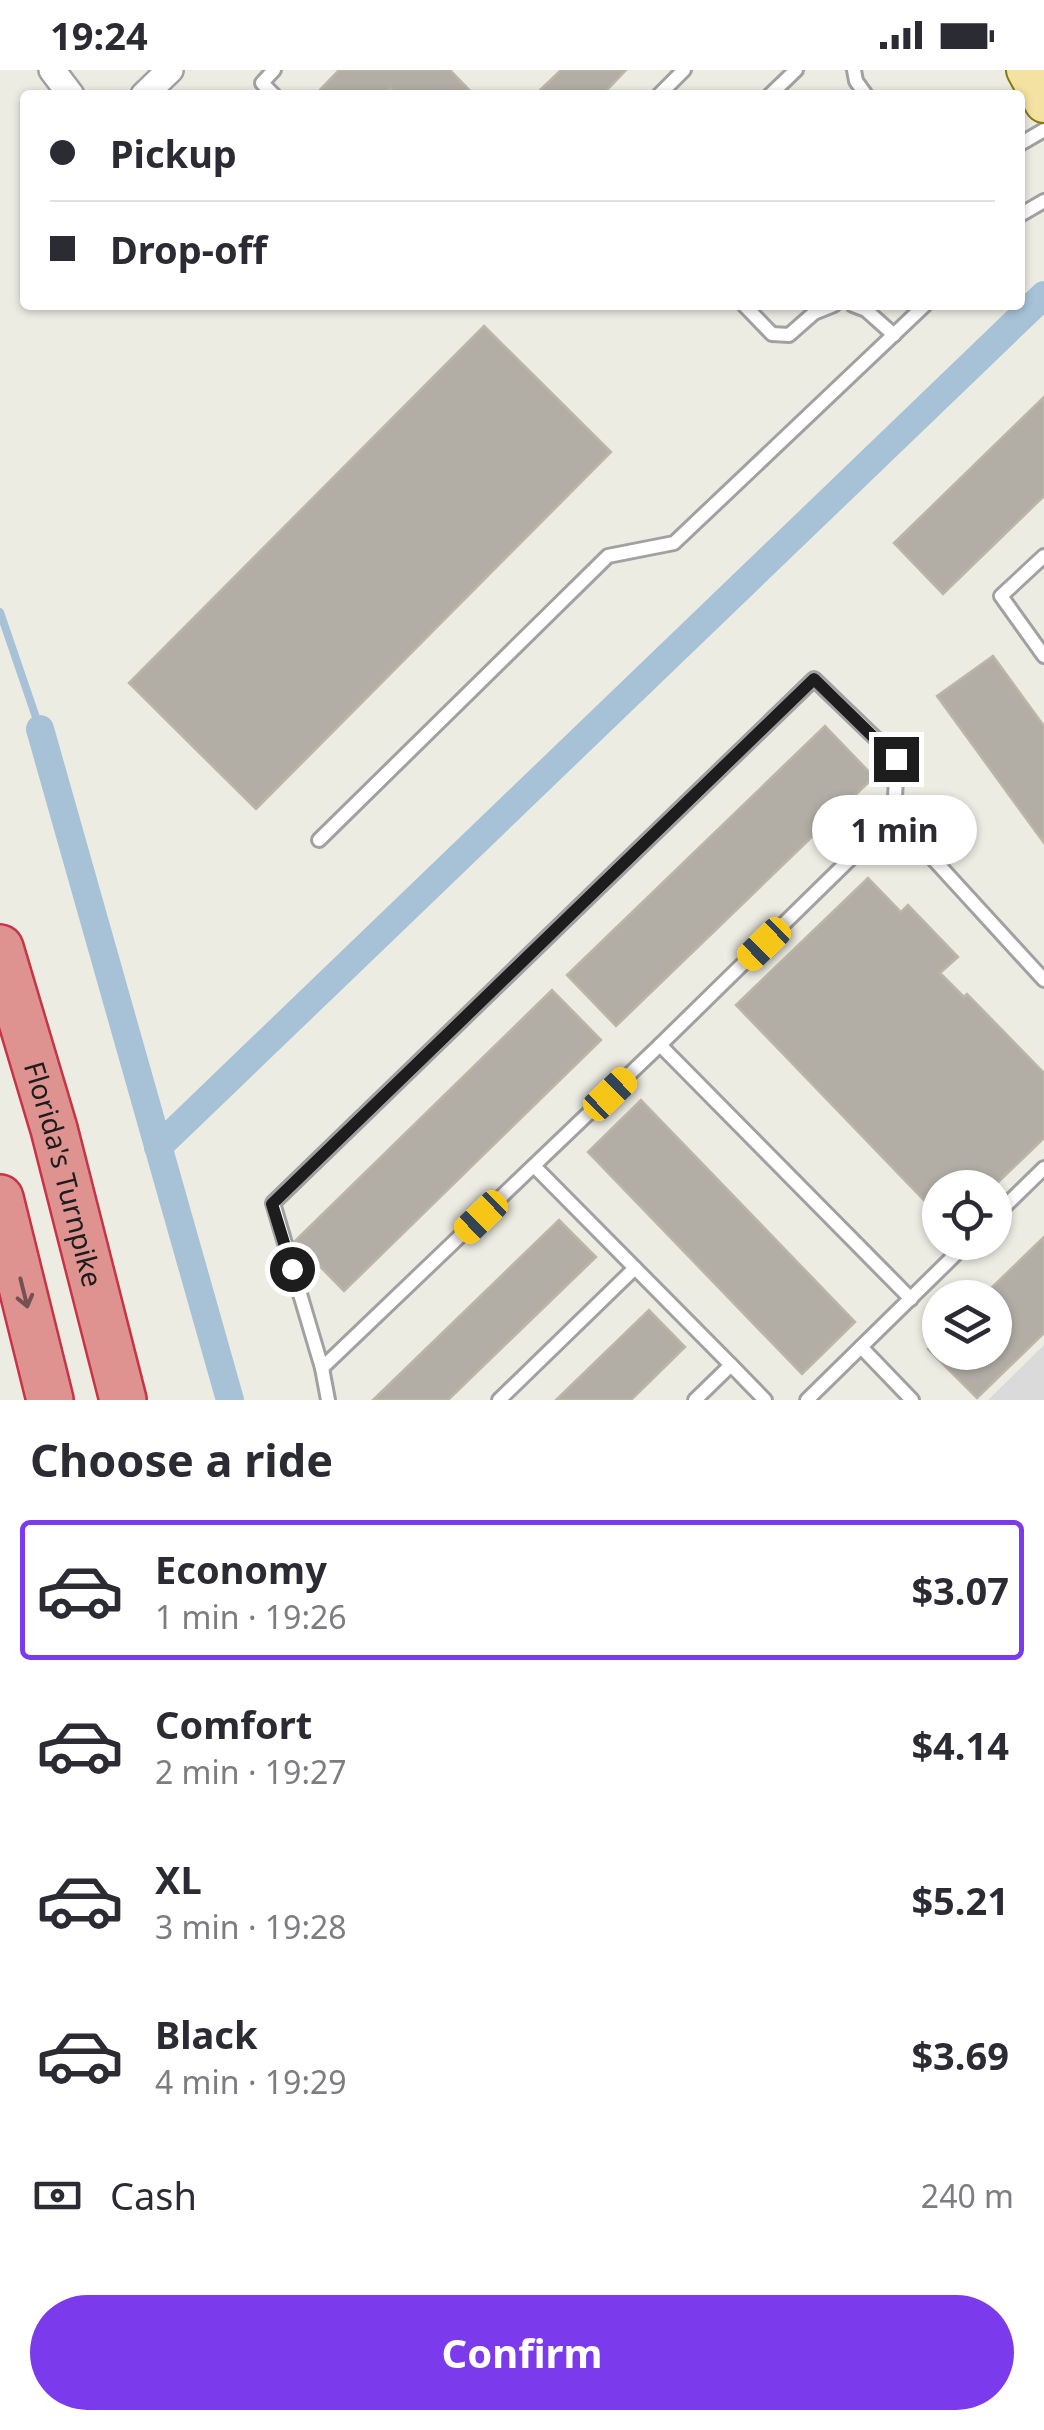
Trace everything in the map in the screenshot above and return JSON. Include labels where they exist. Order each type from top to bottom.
[{"type":"highway","name":"Florida's Turnpike","points":[[0,948],[54,1129],[124,1400]]},
{"type":"highway","points":[[0,1198],[50,1400]]},
{"type":"main road","points":[[1026,70],[1044,104]]},
{"type":"street","points":[[52,70],[67,90]]},
{"type":"street","points":[[149,90],[170,70]]},
{"type":"lane","points":[[269,90],[262,83],[274,70]]},
{"type":"lane","points":[[665,90],[684,70]]},
{"type":"lane","points":[[775,90],[796,70]]},
{"type":"lane","points":[[749,310],[772,334],[789,335],[822,310]]},
{"type":"lane","points":[[866,310],[894,335]]},
{"type":"lane","points":[[319,840],[608,556],[674,544],[920,310]]},
{"type":"lane","points":[[1044,556],[1001,596],[1044,656]]},
{"type":"lane","points":[[322,1368],[660,1046],[894,816],[896,759],[814,679],[272,1204],[322,1368],[328,1400]]},
{"type":"lane","points":[[894,816],[1044,980]]},
{"type":"lane","points":[[660,1046],[910,1298]]},
{"type":"lane","points":[[534,1166],[764,1400]]},
{"type":"lane","points":[[1012,1199],[1044,1168]]},
{"type":"lane","points":[[806,1400],[949,1260]]},
{"type":"lane","points":[[499,1400],[634,1268]]},
{"type":"lane","points":[[861,1347],[912,1400]]},
{"type":"lane","points":[[695,1400],[731,1365]]},
{"type":"shaded area","points":[[1044,1345],[1044,1400],[988,1400]]},
{"type":"building","points":[[339,70],[450,70],[469,90],[390,88],[320,90]]},
{"type":"building","points":[[561,70],[626,70],[607,90],[540,90]]},
{"type":"building","points":[[484,326],[611,452],[256,809],[129,683]]},
{"type":"building","points":[[1044,397],[1044,496],[943,594],[894,543]]},
{"type":"building","points":[[993,656],[1044,726],[1044,843],[937,696]]},
{"type":"building","points":[[825,726],[874,777],[616,1026],[567,975]]},
{"type":"building","points":[[868,878],[901,912],[908,905],[958,957],[940,973],[964,997],[967,994],[1044,1073],[1044,1138],[1011,1170],[922,1170],[922,1198],[736,1005]]},
{"type":"building","points":[[552,990],[601,1040],[344,1291],[295,1241]]},
{"type":"building","points":[[641,1100],[855,1322],[802,1374],[588,1152]]},
{"type":"building","points":[[559,1220],[596,1257],[448,1400],[373,1400]]},
{"type":"building","points":[[1044,1237],[1044,1333],[1012,1364],[1012,1280],[1000,1280]]},
{"type":"building","points":[[649,1310],[685,1347],[631,1400],[556,1400]]},
{"type":"building","points":[[949,1370],[1006,1370],[977,1398]]},
{"type":"waterway","points":[[158,1147],[1044,295]]},
{"type":"waterway","points":[[0,612],[40,729]]},
{"type":"waterway","points":[[40,729],[230,1400]]},
{"type":"route","points":[[292,1269],[272,1204],[814,679],[896,759]]}]
